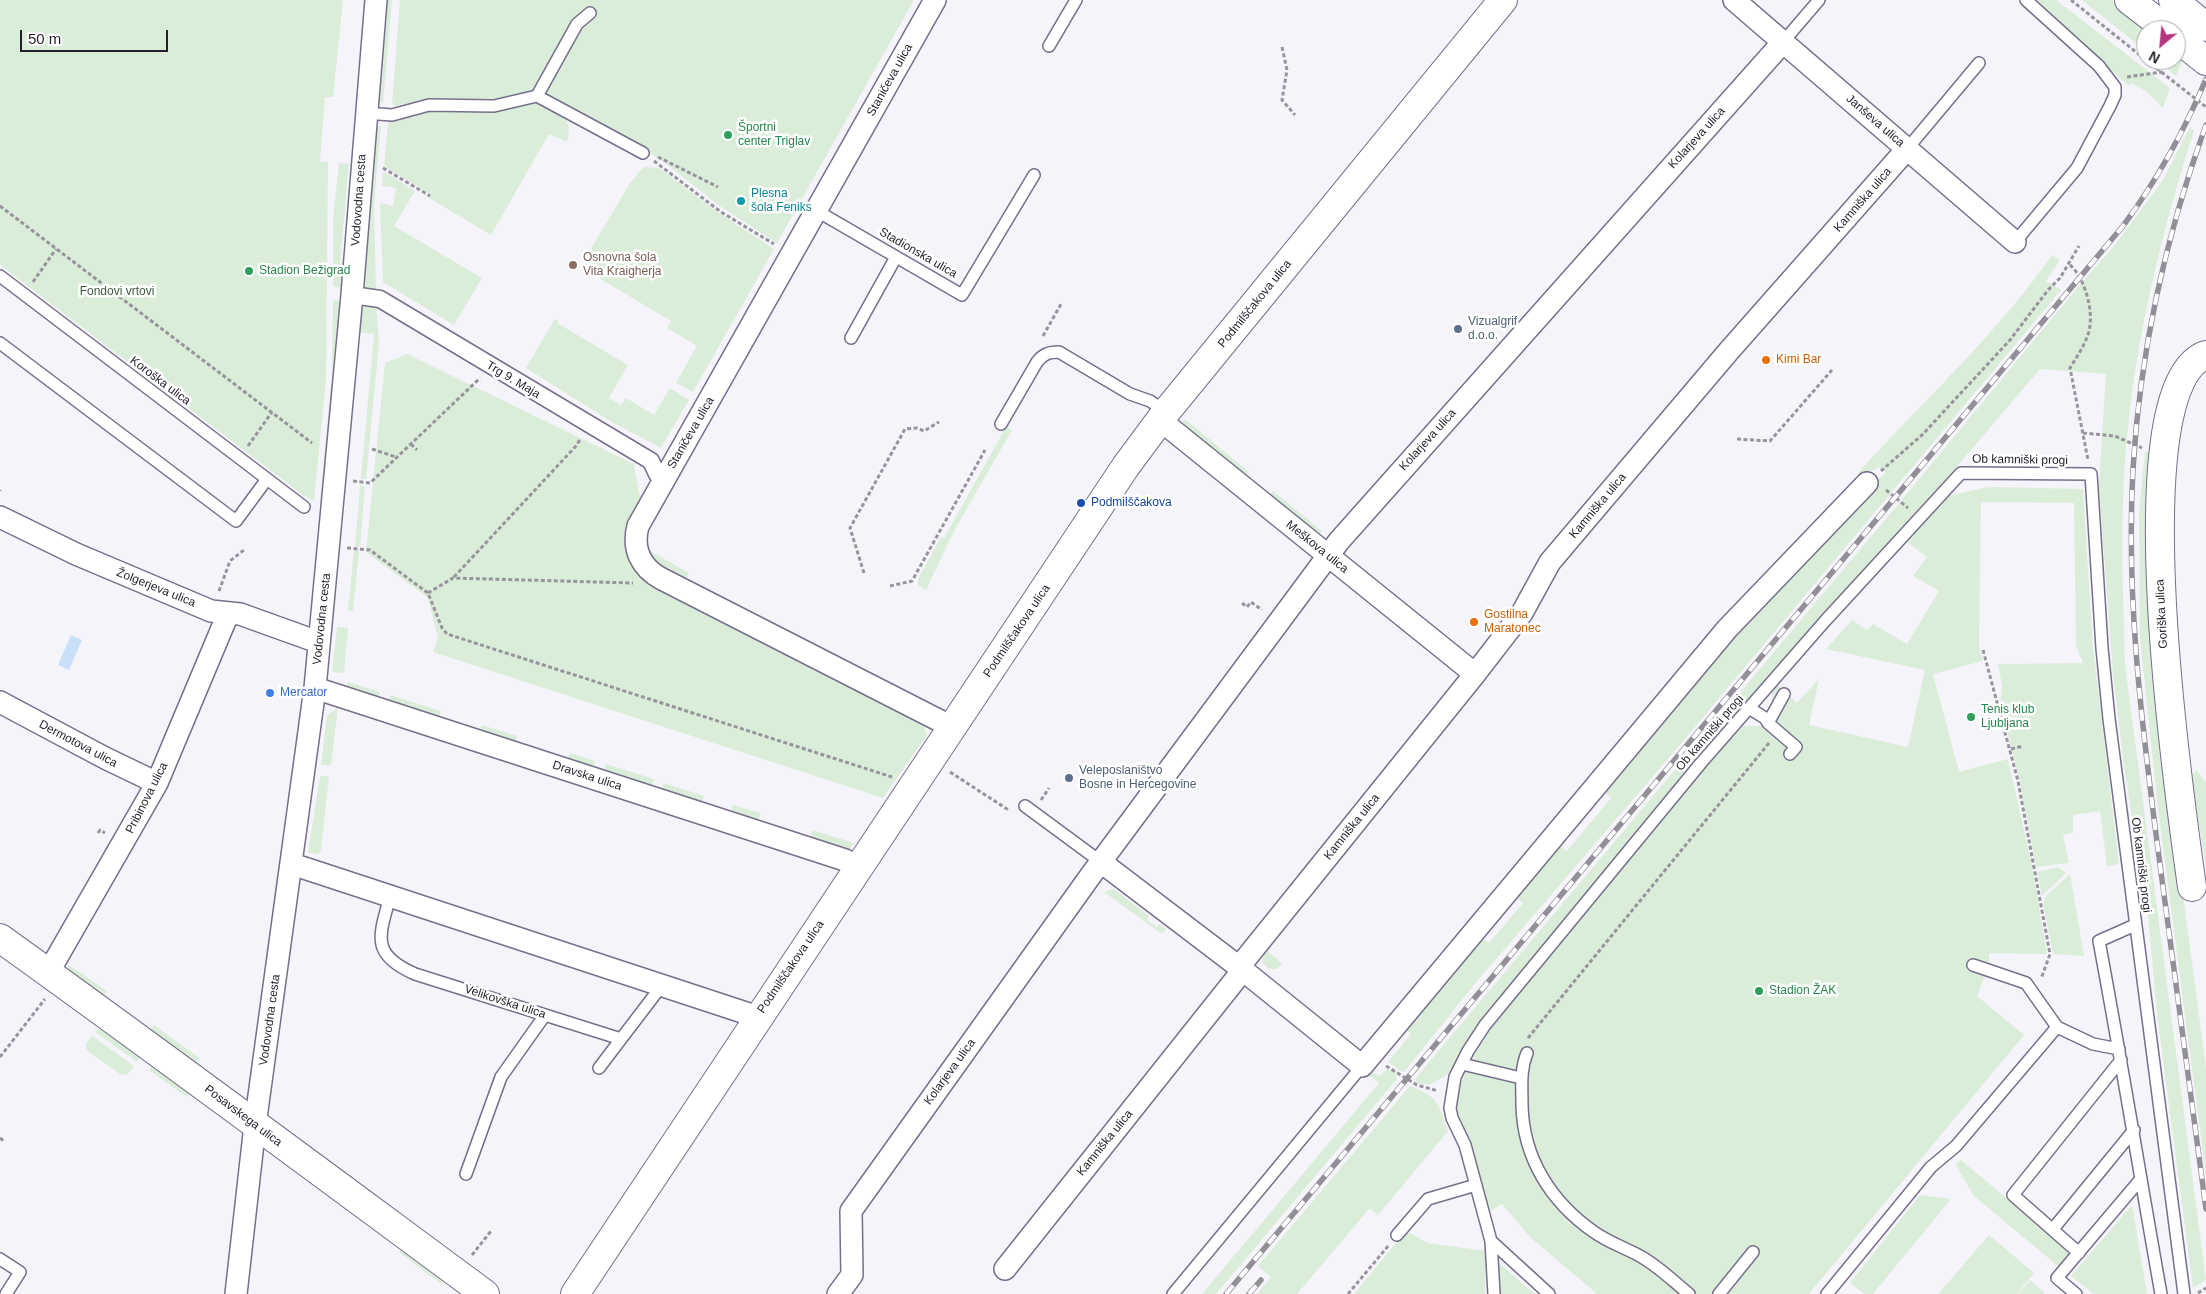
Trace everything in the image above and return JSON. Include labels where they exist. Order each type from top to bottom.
[{"type":"street","name":"Vodovodna cesta","points":[[236,1294],[256,1125],[315,688],[318,642],[330,546],[376,0]]},
{"type":"street","name":"Staničeva ulica","points":[[935,0],[638,526],[636,540],[640,559],[646,568],[662,579],[952,726]]},
{"type":"street","name":"Podmilščakova ulica","points":[[574,1294],[952,726],[1163,416],[1503,0]]},
{"type":"street","name":"Janševa ulica","points":[[1734,0],[2015,242]]},
{"type":"street","points":[[2129,0],[2155,20]]},
{"type":"street","points":[[2173,0],[2206,27]]},
{"type":"street","name":"Kolarjeva ulica","points":[[838,1294],[852,1275],[851,1211],[1101,862],[1328,556],[1783,42]]},
{"type":"street","points":[[2186,45],[2206,61]]},
{"type":"street","name":"Kamniška ulica","points":[[1004,1269],[1475,674],[1522,613],[1550,562],[1728,352],[1907,149]]},
{"type":"street","name":"Trg 9. Maja","points":[[352,295],[380,299],[651,461],[657,474],[665,479]]},
{"type":"street","name":"Goriška ulica","points":[[2192,887],[2171,726],[2162,630],[2160,534],[2164,454],[2172,409],[2182,375],[2193,361],[2206,355]]},
{"type":"street","name":"Meškova ulica","points":[[1163,416],[1328,556],[1475,674]]},
{"type":"street","points":[[1101,862],[1366,1062],[1727,630],[1867,482]]},
{"type":"street","name":"Žolgerjeva ulica","points":[[0,517],[139,582],[211,610],[228,614],[240,614],[318,642]]},
{"type":"street","name":"Pribinova ulica","points":[[46,986],[157,783],[228,614]]},
{"type":"street","name":"Dravska ulica","points":[[315,688],[836,857],[859,867]]},
{"type":"street","name":"Dermotova ulica","points":[[0,702],[104,758],[157,783]]},
{"type":"street","points":[[292,864],[663,984],[758,1017]]},
{"type":"street","name":"Posavskega ulica","points":[[0,938],[46,986],[256,1125],[485,1294]]},
{"type":"lane","points":[[1048,46],[1076,0]]},
{"type":"lane","points":[[1783,42],[1819,0]]},
{"type":"lane","points":[[2015,242],[2077,168],[2115,95],[2115,87],[2099,66],[2026,0]]},
{"type":"lane","points":[[538,96],[577,24],[590,13]]},
{"type":"lane","name":"Kamniška ulica","points":[[1907,149],[1979,63]]},
{"type":"lane","points":[[365,113],[392,114],[429,105],[494,106],[538,96],[643,153]]},
{"type":"lane","name":"Stadionska ulica","points":[[817,211],[962,295],[1034,174]]},
{"type":"lane","points":[[851,338],[896,257]]},
{"type":"lane","name":"Koroška ulica","points":[[0,276],[304,507]]},
{"type":"lane","points":[[0,343],[236,521],[267,479]]},
{"type":"lane","points":[[1001,424],[1037,362],[1042,356],[1050,352],[1059,352],[1130,394],[1150,401],[1163,416]]},
{"type":"lane","name":"Ob kamniški progi","points":[[1494,1294],[1491,1241],[1465,1144],[1455,1124],[1450,1108],[1451,1095],[1462,1064],[1485,1025],[1749,708],[1962,472],[2091,474],[2102,648],[2135,925],[2184,1294]]},
{"type":"lane","points":[[1768,723],[1784,694]]},
{"type":"lane","points":[[1749,708],[1765,718],[1768,723],[1796,747],[1790,754]]},
{"type":"lane","points":[[1025,806],[1101,862]]},
{"type":"lane","name":"Velikovška ulica","points":[[390,896],[380,940],[385,952],[401,967],[415,974],[621,1039]]},
{"type":"lane","points":[[2135,925],[2098,941],[2134,1130],[2140,1180],[2161,1294]]},
{"type":"lane","points":[[1973,965],[2026,983],[2057,1027],[2120,1054]]},
{"type":"lane","points":[[600,1068],[663,984]]},
{"type":"lane","points":[[466,1174],[502,1077],[545,1015]]},
{"type":"lane","points":[[1826,1294],[1931,1167],[1956,1146],[2057,1027]]},
{"type":"lane","points":[[1527,1053],[1522,1063],[1517,1112],[1527,1147],[1537,1171],[1563,1204],[1593,1232],[1616,1246],[1639,1255],[1689,1294]]},
{"type":"lane","points":[[2079,1253],[2013,1195],[2120,1054]]},
{"type":"lane","points":[[1173,1294],[1366,1062]]},
{"type":"lane","points":[[1462,1064],[1521,1078]]},
{"type":"lane","points":[[2053,1229],[2134,1130]]},
{"type":"lane","points":[[2076,1294],[2057,1278],[2140,1180]]},
{"type":"lane","points":[[1397,1235],[1428,1199],[1476,1185]]},
{"type":"lane","points":[[1491,1241],[1549,1294]]},
{"type":"lane","points":[[1719,1294],[1753,1252]]},
{"type":"lane","points":[[0,1259],[20,1272],[6,1294]]},
{"type":"path","points":[[2071,0],[2136,52]]},
{"type":"path","points":[[1282,47],[1287,70],[1282,100],[1295,115]]},
{"type":"path","points":[[2159,70],[2206,107]]},
{"type":"path","points":[[2126,77],[2162,72]]},
{"type":"path","points":[[643,153],[664,159],[718,187]]},
{"type":"path","points":[[643,153],[721,212],[792,255]]},
{"type":"path","points":[[383,168],[430,196]]},
{"type":"path","points":[[0,206],[312,443]]},
{"type":"path","points":[[1924,513],[1908,508],[1886,490],[1867,482],[1923,434],[2010,340],[2070,265],[2079,246]]},
{"type":"path","points":[[25,295],[56,249]]},
{"type":"path","points":[[2070,265],[2082,281],[2090,308],[2088,335],[2070,368],[2091,474]]},
{"type":"path","points":[[1043,336],[1061,304]]},
{"type":"path","points":[[335,479],[370,483],[492,367]]},
{"type":"path","points":[[1737,439],[1770,441],[1832,370]]},
{"type":"path","points":[[239,458],[272,412]]},
{"type":"path","points":[[864,573],[850,528],[905,429],[917,428],[924,431],[939,422]]},
{"type":"path","points":[[2083,433],[2114,436],[2152,452],[2164,454]]},
{"type":"path","points":[[411,444],[417,450]]},
{"type":"path","points":[[428,593],[453,578],[576,446]]},
{"type":"path","points":[[372,450],[396,457]]},
{"type":"path","points":[[890,586],[912,581],[985,450]]},
{"type":"path","points":[[330,546],[370,550],[428,593],[442,628],[448,634],[896,778]]},
{"type":"path","points":[[218,591],[230,560],[244,550]]},
{"type":"path","points":[[453,578],[640,583],[662,579]]},
{"type":"path","points":[[1242,603],[1247,607],[1251,602],[1265,612]]},
{"type":"path","points":[[1984,650],[2011,749],[2050,954],[2035,996]]},
{"type":"path","points":[[1527,1053],[1520,1048],[1778,732]]},
{"type":"path","points":[[2011,749],[2024,746]]},
{"type":"path","points":[[943,768],[1016,815],[1020,814],[1025,806]]},
{"type":"path","points":[[1043,798],[1049,788]]},
{"type":"path","points":[[0,1056],[46,986]]},
{"type":"path","points":[[1366,1062],[1417,1085],[1451,1095]]},
{"type":"path","points":[[0,1138],[5,1142]]},
{"type":"path","points":[[457,1274],[491,1230]]},
{"type":"path","points":[[1348,1294],[1397,1235]]},
{"type":"path","points":[[2197,1294],[2206,1288]]},
{"type":"green space","name":"Stadion Bežigrad","points":[[0,0],[343,0],[333,97],[325,97],[320,161],[328,162],[326,379],[314,501],[303,495],[0,265]]},
{"type":"green space","points":[[386,0],[392,0],[383,104],[378,101]]},
{"type":"green space","name":"Športni center Triglav","points":[[400,0],[914,0],[777,243],[718,205],[664,162],[572,107],[540,91],[497,98],[425,100],[395,106],[392,104]]},
{"type":"green space","points":[[2031,0],[2056,0],[2136,62],[2136,70],[2147,70],[2170,88],[2163,108],[2147,92],[2131,83],[2129,86]]},
{"type":"green space","points":[[2082,0],[2111,0],[2136,20],[2136,43]]},
{"type":"green space","points":[[2168,70],[2179,70],[2176,76]]},
{"type":"green space","points":[[535,103],[551,109],[561,115],[567,122],[569,131],[567,142],[549,134],[491,235],[429,198],[430,194],[384,166],[388,122],[427,112],[493,112]]},
{"type":"green space","points":[[381,125],[374,203],[376,292],[360,291],[375,128]]},
{"type":"green space","points":[[2190,127],[2194,131],[2155,269],[2136,363],[2125,458],[2122,566],[2125,665],[2206,1280],[2193,1288],[2157,1014],[2148,916],[2124,767],[2113,675],[2099,486],[2106,374],[2040,369],[1937,490],[1697,759],[1481,1022],[1447,1075],[1429,1085],[1417,1083],[1415,1079],[2114,246],[2163,180]]},
{"type":"green space","points":[[339,163],[349,164],[340,263],[347,264],[345,289],[333,286],[333,219]]},
{"type":"green space","points":[[645,167],[659,168],[719,213],[774,249],[693,392],[676,383],[697,346],[667,328],[671,321],[599,278],[590,263],[592,247],[630,183]]},
{"type":"green space","points":[[383,171],[415,191],[394,226],[482,278],[454,325],[383,282],[380,203],[393,206],[396,188],[382,186]]},
{"type":"green space","points":[[2052,255],[2060,260],[2046,281],[2061,290],[1679,746],[1478,980],[1404,1072],[1388,1062],[1411,1034],[1405,1029],[1481,938],[1489,943],[1523,903],[1516,897],[1559,845],[1567,851],[1611,798],[1604,792],[1740,628],[1811,548],[1886,472],[1879,467],[1861,476],[1858,473],[1983,340],[2007,313]]},
{"type":"green space","points":[[333,300],[344,302],[325,502],[320,502],[332,374]]},
{"type":"green space","points":[[359,302],[376,304],[379,344],[366,479],[361,479],[361,477],[374,334],[356,332]]},
{"type":"green space","points":[[555,319],[558,321],[557,323],[628,365],[609,398],[621,405],[626,398],[654,415],[670,388],[689,400],[661,448],[610,421],[526,368]]},
{"type":"green space","points":[[407,354],[634,464],[639,494],[644,499],[629,549],[922,722],[927,735],[883,798],[433,652],[438,638],[428,598],[366,552],[385,363]]},
{"type":"green space","points":[[1185,419],[1249,472],[1246,476],[1187,429],[1183,422]]},
{"type":"green space","points":[[1006,427],[1012,430],[955,529],[926,590],[918,585],[918,579],[941,537],[944,538]]},
{"type":"green space","points":[[2145,451],[2154,454],[2156,691],[2206,1068],[2206,1176],[2158,809],[2140,638],[2139,512]]},
{"type":"green space","points":[[360,485],[365,486],[360,547],[355,547]]},
{"type":"green space","name":"Stadion ŽAK","points":[[1988,487],[2083,489],[2093,648],[2119,864],[2107,866],[2100,811],[2073,815],[2073,833],[2063,835],[2069,863],[2036,867],[2020,782],[2000,703],[2002,686],[1998,664],[2083,663],[2076,646],[2074,503],[1981,502],[1979,645],[1983,661],[1933,674],[1959,772],[2008,759],[2031,861],[2047,954],[1989,953],[1989,965],[1977,996],[2024,1035],[1809,1294],[1597,1294],[1531,1238],[1502,1204],[1489,1212],[1470,1142],[1459,1122],[1455,1105],[1459,1088],[1467,1069],[1479,1063],[1475,1061],[1472,1053],[1493,1022],[1719,749],[1744,726],[1759,726],[1769,715],[1774,686],[1778,686],[1797,703],[1819,679],[1809,725],[1908,747],[1925,670],[1826,649],[1852,620],[1867,630],[1873,624],[1907,644],[1939,591],[1913,576],[1927,557],[1904,540],[1940,498]]},
{"type":"green space","points":[[1273,491],[1322,531],[1320,533],[1311,529],[1269,495]]},
{"type":"green space","points":[[645,548],[689,573],[685,582],[656,566]]},
{"type":"green space","points":[[354,550],[359,551],[353,611],[348,611]]},
{"type":"green space","points":[[337,627],[348,628],[344,673],[332,672]]},
{"type":"green space","points":[[348,682],[380,692],[376,703],[344,692]]},
{"type":"green space","points":[[390,695],[441,711],[437,722],[387,706]]},
{"type":"green space","points":[[338,707],[331,765],[321,765],[327,716]]},
{"type":"green space","points":[[482,725],[517,736],[514,747],[479,735]]},
{"type":"green space","points":[[570,753],[595,761],[592,771],[566,763]]},
{"type":"green space","points":[[606,764],[654,779],[651,790],[603,775]]},
{"type":"green space","points":[[2196,770],[2206,782],[2206,867],[2191,776]]},
{"type":"green space","points":[[320,776],[329,776],[321,850],[318,854],[308,853]]},
{"type":"green space","points":[[664,783],[704,796],[701,806],[660,794]]},
{"type":"green space","points":[[733,805],[761,813],[757,824],[730,815]]},
{"type":"green space","points":[[812,830],[854,843],[847,852],[809,841]]},
{"type":"green space","points":[[279,859],[286,859],[276,935],[269,934]]},
{"type":"green space","points":[[2058,867],[2066,873],[2042,896],[2037,872]]},
{"type":"green space","points":[[2070,874],[2084,956],[2053,954],[2043,903],[2046,896]]},
{"type":"green space","points":[[1114,889],[1149,916],[1147,920],[1157,927],[1159,924],[1166,929],[1162,934],[1104,892]]},
{"type":"green space","points":[[1266,950],[1282,963],[1277,969],[1269,969],[1262,962],[1263,954]]},
{"type":"green space","points":[[69,965],[107,991],[103,996],[74,975],[67,967]]},
{"type":"green space","points":[[154,1025],[198,1057],[199,1060],[196,1063],[151,1031]]},
{"type":"green space","points":[[103,1029],[140,1057],[137,1062],[94,1031]]},
{"type":"green space","points":[[92,1036],[134,1066],[127,1075],[120,1074],[86,1050],[86,1044]]},
{"type":"green space","points":[[153,1065],[191,1093],[187,1097],[149,1070]]},
{"type":"green space","points":[[1387,1069],[1395,1072],[1397,1079],[1216,1294],[1202,1294],[1379,1083],[1367,1073],[1369,1070],[1380,1076]]},
{"type":"green space","points":[[1410,1086],[1427,1094],[1436,1102],[1448,1131],[1378,1215],[1370,1208],[1297,1294],[1257,1294],[1271,1277],[1258,1266]]},
{"type":"green space","points":[[1961,1160],[2071,1252],[2059,1267],[1974,1196],[1955,1164]]},
{"type":"green space","points":[[1920,1195],[1951,1199],[1873,1294],[1864,1294],[1850,1283]]},
{"type":"green space","points":[[2132,1205],[2147,1294],[2094,1294],[2071,1276]]},
{"type":"green space","points":[[1410,1233],[1427,1243],[1486,1251],[1485,1294],[1354,1294],[1400,1238]]},
{"type":"green space","points":[[1989,1235],[2034,1273],[2017,1294],[1938,1294]]},
{"type":"green space","points":[[403,1247],[445,1279],[441,1284],[399,1252]]},
{"type":"green space","points":[[1497,1264],[1500,1264],[1535,1294],[1499,1294]]},
{"type":"green space","points":[[2030,1280],[2044,1292],[2044,1294],[2018,1294]]},
{"type":"water","points":[[71,635],[82,640],[69,670],[58,665]]},
{"type":"railway","points":[[1226,1294],[2123,226],[2169,155],[2189,118],[2206,79]]},
{"type":"railway","points":[[2206,125],[2179,209],[2157,294],[2142,381],[2133,469],[2131,516],[2133,610],[2141,703],[2163,888],[2206,1209]]},
{"type":"railway","points":[[1249,1294],[1261,1280]]},
{"type":"place","name":"Športni center Triglav","points":[[728,135]]},
{"type":"place","name":"Plesna šola Feniks","points":[[741,201]]},
{"type":"place","name":"Osnovna šola Vita Kraigherja","points":[[573,265]]},
{"type":"place","name":"Stadion Bežigrad","points":[[249,271]]},
{"type":"place","name":"Vizualgrif d.o.o.","points":[[1458,329]]},
{"type":"place","name":"Kimi Bar","points":[[1766,360]]},
{"type":"place","name":"Podmilščakova","points":[[1081,503]]},
{"type":"place","name":"Gostilna Maratonec","points":[[1474,622]]},
{"type":"place","name":"Mercator","points":[[270,693]]},
{"type":"place","name":"Tenis klub Ljubljana","points":[[1971,717]]},
{"type":"place","name":"Veleposlaništvo Bosne in Hercegovine","points":[[1069,778]]},
{"type":"place","name":"Stadion ŽAK","points":[[1759,991]]},
{"type":"park label","name":"Fondovi vrtovi","points":[[117,292]]}]
